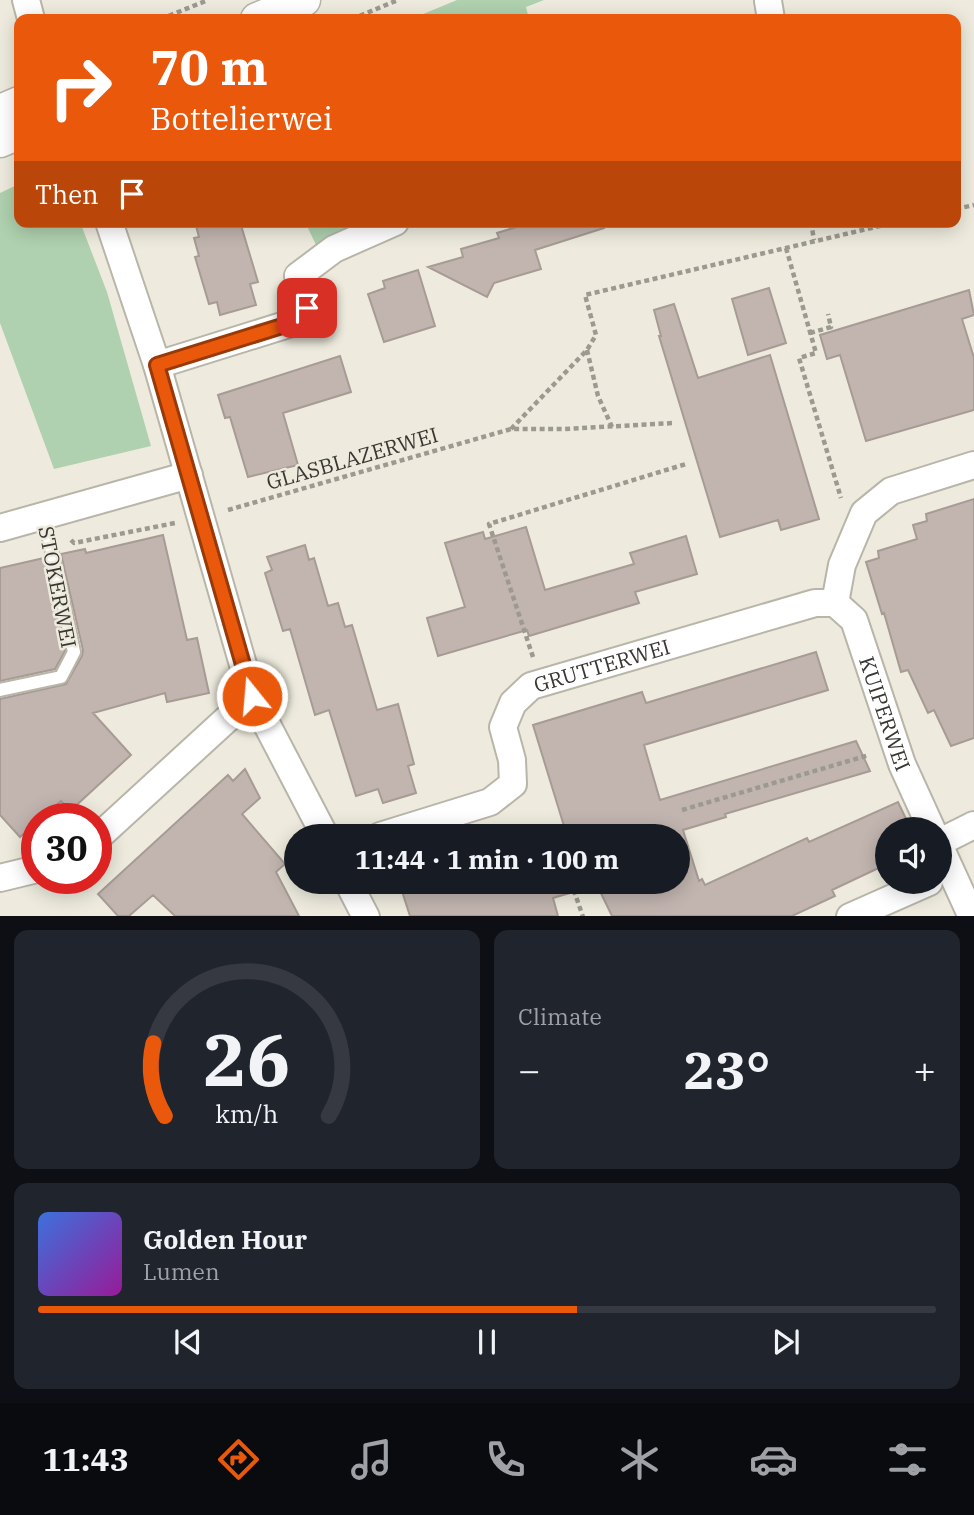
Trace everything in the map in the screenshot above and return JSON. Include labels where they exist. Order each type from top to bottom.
[{"type":"street","points":[[269,14],[304,0]]},
{"type":"street","points":[[111,228],[157,365],[252,696],[319,824]]},
{"type":"street","points":[[157,365],[295,322],[307,308],[298,276],[334,249],[381,228]]},
{"type":"street","points":[[835,603],[842,565],[864,513],[891,491],[974,465]]},
{"type":"street","name":"STOKERWEI","points":[[0,528],[189,475]]},
{"type":"street","name":"GRUTTERWEI","points":[[419,824],[490,802],[513,784],[512,760],[503,727],[513,703],[531,686],[815,603],[835,603]]},
{"type":"street","name":"KUIPERWEI","points":[[835,603],[854,620],[896,747],[926,817]]},
{"type":"street","points":[[112,824],[252,696]]},
{"type":"street","points":[[952,836],[974,825]]},
{"type":"street","points":[[0,878],[21,873]]},
{"type":"street","points":[[952,892],[972,916]]},
{"type":"street","points":[[354,894],[366,916]]},
{"type":"street","points":[[850,916],[901,894]]},
{"type":"lane","name":"STOKERWEI","points":[[0,690],[61,677],[74,652],[44,516]]},
{"type":"path","points":[[173,14],[208,0]]},
{"type":"path","points":[[364,14],[398,0]]},
{"type":"path","points":[[812,228],[814,240]]},
{"type":"path","points":[[511,429],[587,350],[596,335],[585,295],[869,228]]},
{"type":"path","points":[[786,248],[816,353],[799,358],[836,485],[840,497],[864,513]]},
{"type":"path","points":[[810,333],[831,327],[828,314]]},
{"type":"path","points":[[587,350],[598,396],[612,427]]},
{"type":"path","name":"GLASBLAZERWEI","points":[[44,516],[74,543],[201,518],[511,429],[674,423]]},
{"type":"path","points":[[541,683],[489,524],[686,464]]},
{"type":"path","points":[[682,810],[896,747]]},
{"type":"path","points":[[575,894],[583,916]]},
{"type":"green space","points":[[457,0],[544,0],[526,7],[528,14],[423,14]]},
{"type":"green space","points":[[14,186],[14,228],[82,228],[107,292],[151,446],[54,469],[0,323],[0,193]]},
{"type":"green space","points":[[308,228],[353,228],[317,247]]},
{"type":"building","points":[[197,228],[242,228],[258,282],[250,284],[256,305],[220,315],[217,302],[209,304],[195,257],[199,256],[194,238],[199,237]]},
{"type":"building","points":[[513,228],[604,228],[535,250],[541,269],[494,283],[487,297],[428,267],[463,257],[461,249],[499,238],[497,233]]},
{"type":"building","points":[[418,270],[435,326],[384,342],[368,294],[385,288],[383,281]]},
{"type":"building","points":[[769,288],[786,343],[748,355],[732,299]]},
{"type":"building","points":[[969,290],[974,315],[962,319],[974,358],[974,410],[866,441],[840,355],[827,359],[820,335]]},
{"type":"building","points":[[674,304],[698,378],[770,355],[819,519],[781,530],[778,520],[720,537],[659,336],[654,310]]},
{"type":"building","points":[[340,356],[351,392],[283,413],[298,465],[248,477],[230,417],[225,418],[218,395]]},
{"type":"building","points":[[974,499],[974,738],[951,746],[934,710],[928,713],[908,670],[901,672],[866,562],[879,558],[878,551],[917,539],[913,525],[927,521],[926,514]]},
{"type":"building","points":[[526,527],[545,590],[634,564],[630,553],[686,536],[697,574],[635,592],[639,603],[529,636],[527,630],[438,656],[427,618],[465,607],[445,543],[483,532],[485,539]]},
{"type":"building","points":[[163,535],[187,640],[197,638],[209,693],[167,702],[165,693],[93,713],[131,755],[79,803],[21,803],[20,837],[0,815],[0,699],[66,684],[83,650],[61,554],[85,549],[86,553]]},
{"type":"building","points":[[305,545],[309,560],[314,558],[328,606],[338,603],[345,627],[352,625],[377,710],[398,704],[414,764],[408,766],[416,793],[383,803],[378,789],[356,796],[329,710],[315,715],[290,629],[283,631],[265,573],[272,570],[267,557]]},
{"type":"building","points":[[44,558],[65,651],[55,669],[0,681],[0,568]]},
{"type":"building","points":[[816,652],[828,690],[644,745],[660,800],[856,741],[870,771],[725,814],[726,817],[690,828],[690,824],[563,824],[533,725],[642,692],[646,703]]},
{"type":"building","points":[[245,769],[260,798],[242,814],[284,863],[276,872],[284,887],[284,894],[288,894],[299,916],[175,916],[153,895],[129,916],[118,916],[98,894],[112,894],[112,881],[228,775],[233,781]]},
{"type":"building","points":[[898,802],[905,817],[875,817],[875,870],[832,890],[835,896],[792,916],[612,916],[601,894],[690,894],[690,852],[699,881],[702,879],[705,885],[807,838],[809,842]]},
{"type":"building","points":[[403,894],[567,894],[553,898],[558,916],[410,916]]},
{"type":"route","points":[[252,696],[157,365],[295,322],[307,308]]}]
